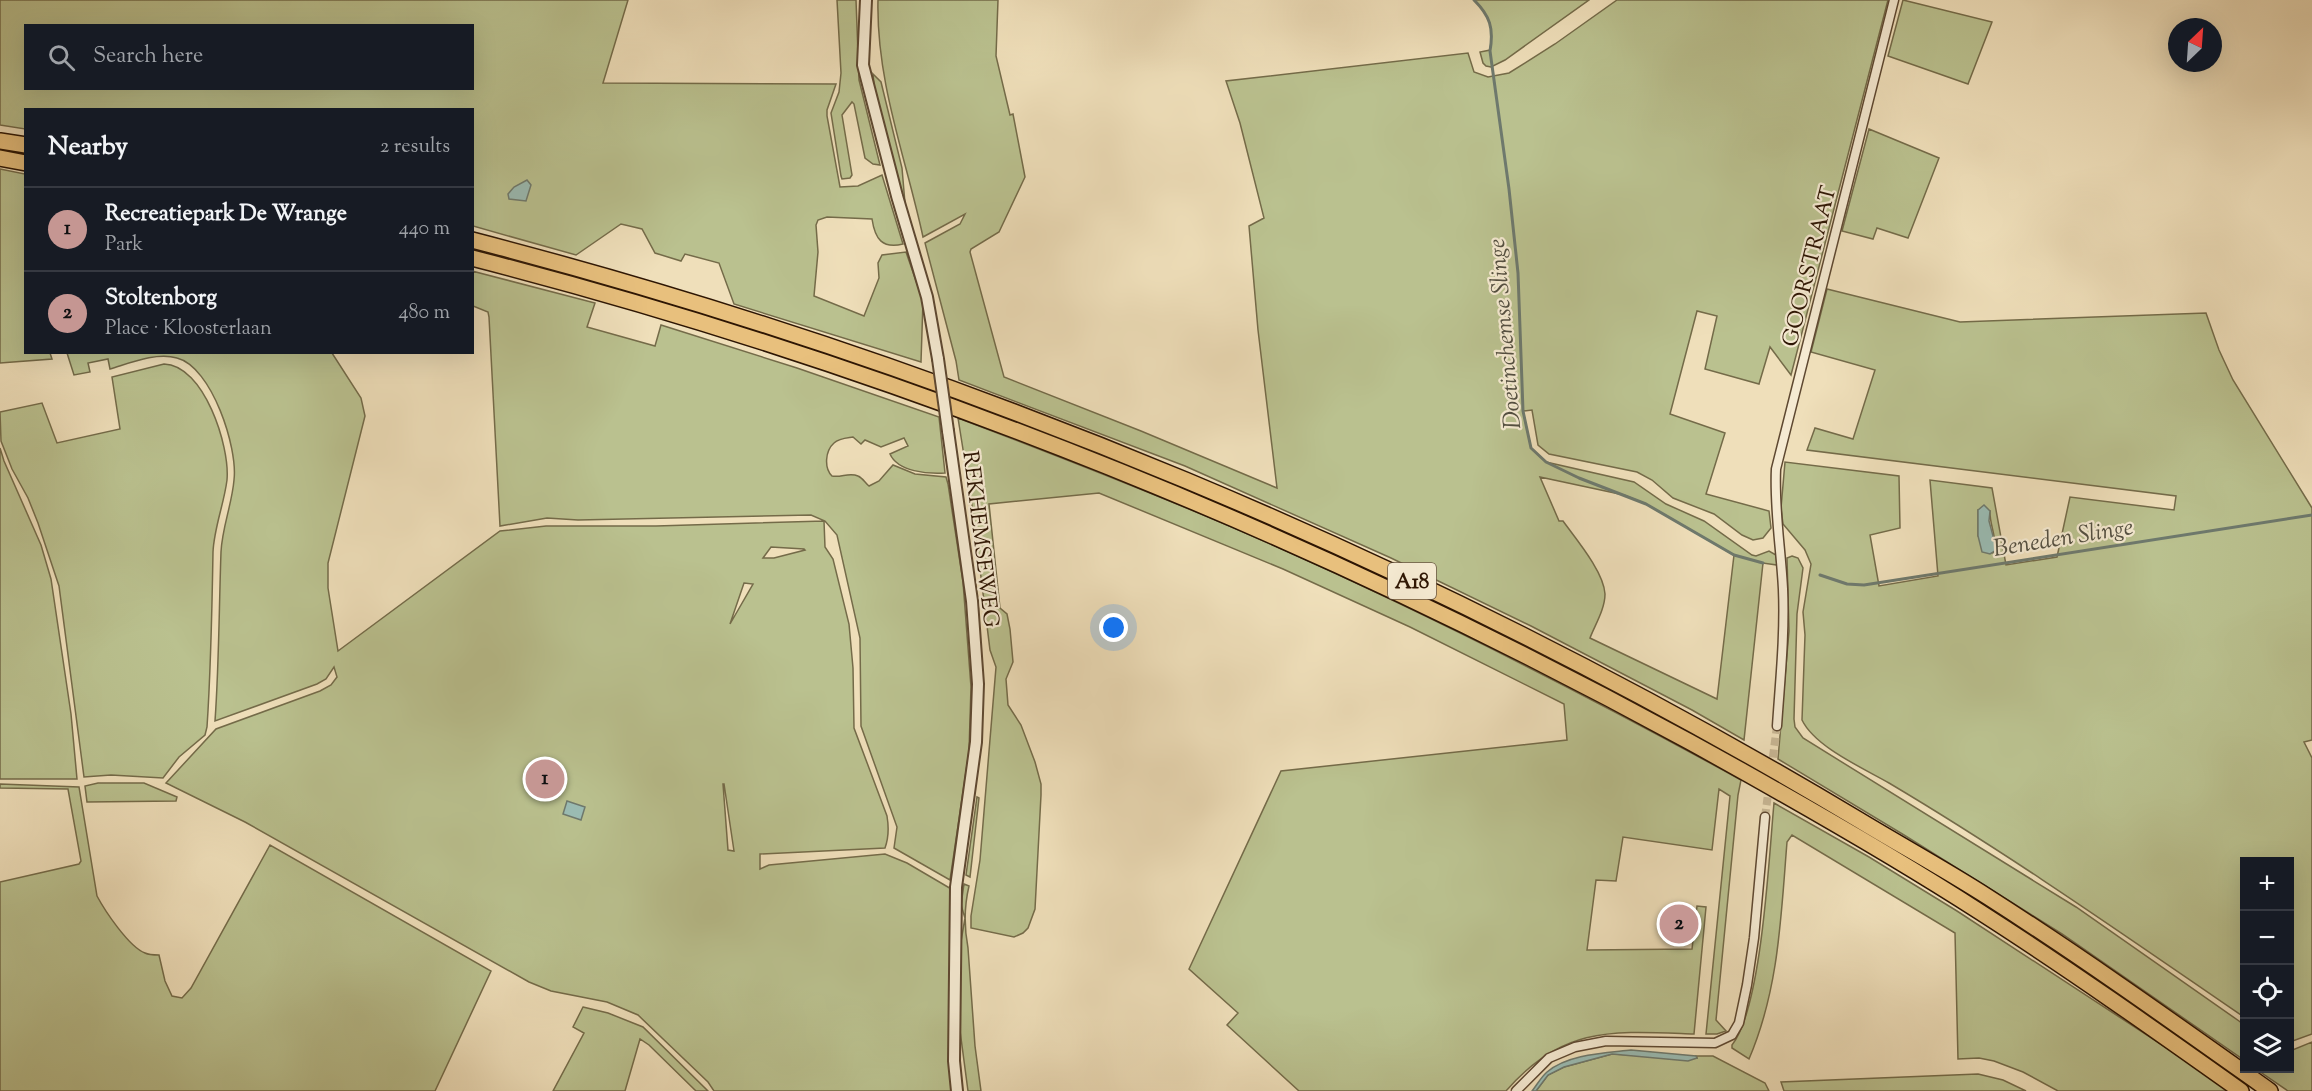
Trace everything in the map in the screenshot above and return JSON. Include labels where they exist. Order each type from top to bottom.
[{"type":"highway","points":[[0,141],[24,145]]},
{"type":"highway","points":[[0,158],[24,162]]},
{"type":"highway","name":"A18","points":[[474,241],[545,259],[798,335],[973,396],[1188,481],[1320,538],[1423,586],[1602,674],[1784,775],[1985,895],[2115,981],[2270,1091]]},
{"type":"highway","name":"A18","points":[[474,259],[790,350],[958,409],[1180,496],[1307,550],[1431,608],[1594,690],[1800,804],[1976,909],[2104,994],[2241,1091]]},
{"type":"street","name":"REKHEMSEWEG","points":[[866,0],[863,65],[897,196],[927,297],[938,359],[972,601],[978,684],[976,742],[956,887],[954,1061],[957,1091]]},
{"type":"street","name":"GOORSTRAAT","points":[[1777,726],[1783,633],[1781,543],[1775,495],[1776,470],[1894,0]]},
{"type":"street","points":[[1516,1091],[1550,1058],[1575,1047],[1606,1041],[1715,1043],[1732,1035],[1739,1023],[1748,985],[1765,817]]},
{"type":"green space","points":[[0,0],[628,0],[603,83],[836,84],[827,116],[840,187],[858,186],[882,175],[903,244],[890,245],[881,241],[875,232],[872,219],[827,217],[818,220],[814,296],[864,316],[879,278],[878,263],[882,255],[906,252],[923,301],[921,362],[734,304],[719,263],[685,254],[681,261],[655,253],[642,229],[621,224],[576,255],[474,226],[474,108],[24,108],[24,129],[0,125]]},
{"type":"green space","points":[[837,0],[856,0],[859,80],[880,165],[873,164],[865,158],[852,102],[842,115],[852,175],[850,178],[842,179],[831,113],[839,92],[841,73]]},
{"type":"green space","points":[[878,0],[998,0],[996,56],[1010,115],[1013,114],[1025,177],[999,232],[971,249],[970,252],[1004,377],[1277,488],[1258,330],[1249,226],[1264,218],[1240,123],[1226,81],[1468,53],[1474,72],[1488,77],[1509,73],[1617,0],[1888,0],[1791,375],[1770,347],[1759,384],[1705,369],[1717,316],[1697,311],[1670,414],[1725,433],[1706,494],[1769,511],[1771,528],[1763,538],[1753,540],[1742,535],[1714,514],[1673,498],[1652,480],[1637,472],[1549,454],[1538,445],[1532,410],[1523,411],[1531,448],[1546,462],[1634,482],[1666,504],[1704,521],[1752,555],[1756,556],[1769,551],[1776,555],[1777,565],[1763,563],[1744,740],[1692,710],[1531,626],[1391,558],[1185,466],[959,380],[925,243],[960,224],[965,214],[923,237],[893,120],[882,61]],"holes":[[[1540,477],[1624,495],[1646,504],[1734,555],[1717,699],[1590,638],[1603,605],[1605,594],[1603,585],[1595,566],[1582,546],[1563,521],[1559,521]]]},
{"type":"green space","points":[[1474,0],[1589,0],[1505,60],[1491,67],[1483,63],[1480,52],[1490,50],[1490,23],[1484,11]]},
{"type":"green space","points":[[1903,0],[1992,22],[1968,84],[1888,56]]},
{"type":"green space","points":[[873,74],[881,82],[902,168],[906,215],[876,105]]},
{"type":"green space","points":[[1869,129],[1939,158],[1908,238],[1877,228],[1873,239],[1842,231]]},
{"type":"green space","points":[[0,169],[24,174],[24,354],[50,354],[52,359],[0,363]]},
{"type":"green space","points":[[474,272],[595,303],[587,327],[655,346],[661,325],[797,368],[939,417],[945,473],[914,471],[894,460],[890,454],[908,446],[904,438],[881,447],[865,440],[861,444],[853,437],[843,438],[831,446],[827,460],[829,473],[832,476],[855,475],[869,486],[879,481],[893,465],[915,474],[946,477],[963,582],[971,687],[969,751],[950,880],[894,848],[897,827],[861,726],[860,638],[837,535],[825,521],[811,515],[578,520],[547,518],[500,526],[488,312],[474,306]]},
{"type":"green space","points":[[1827,289],[1960,322],[2206,313],[2233,380],[2312,508],[2312,740],[2304,742],[2312,758],[2312,1034],[2294,1041],[2294,857],[2240,857],[2240,1014],[1980,839],[1828,748],[1808,730],[1802,720],[1805,635],[1803,612],[1811,564],[1805,550],[1783,524],[1781,508],[1785,462],[1899,476],[1900,528],[1870,535],[1879,586],[1938,576],[1930,480],[1992,488],[2006,565],[2057,557],[2070,497],[2174,510],[2176,496],[1807,450],[1815,428],[1853,439],[1875,370],[1811,352]],"holes":[[[1978,510],[1990,511],[1995,544],[1993,553],[1978,536]]]},
{"type":"green space","points":[[67,354],[333,354],[361,398],[365,416],[328,563],[328,588],[338,651],[500,531],[546,526],[656,526],[824,521],[825,547],[833,559],[849,624],[853,668],[854,728],[887,816],[887,840],[885,848],[760,854],[760,869],[769,865],[885,854],[907,863],[953,890],[949,1035],[953,1091],[714,1091],[708,1082],[638,1015],[607,1002],[551,991],[529,982],[245,822],[166,783],[216,729],[320,691],[331,685],[337,677],[334,667],[326,679],[317,684],[215,721],[221,552],[234,480],[232,449],[220,410],[201,376],[190,365],[177,358],[152,357],[110,369],[108,359],[88,363],[90,372],[74,375]],"holes":[[[771,547],[804,549],[774,558],[763,558]],[[744,583],[753,584],[730,624]],[[724,784],[734,851],[728,850]]]},
{"type":"green space","points":[[164,364],[178,368],[191,378],[202,392],[219,429],[227,465],[226,489],[213,552],[207,727],[205,735],[179,757],[163,778],[111,775],[84,777],[59,586],[28,498],[12,469],[1,441],[0,412],[42,403],[57,443],[120,429],[112,377]]},
{"type":"green space","points":[[958,418],[1146,491],[1380,594],[1502,654],[1741,780],[1716,1020],[1726,1031],[1706,1034],[1730,796],[1719,789],[1712,850],[1623,837],[1616,881],[1596,880],[1587,950],[1692,949],[1697,906],[1706,907],[1694,1034],[1614,1033],[1569,1043],[1527,1069],[1506,1091],[1299,1091],[1227,1025],[1238,1013],[1189,969],[1281,771],[1567,740],[1564,704],[1410,627],[1283,569],[1099,493],[989,504],[1000,608],[1007,614],[1010,629],[1013,662],[1006,679],[1008,705],[1021,725],[1035,762],[1041,784],[1041,795],[1035,909],[1028,928],[1014,937],[971,928],[980,860],[996,667],[990,650],[973,512]]},
{"type":"green space","points":[[0,448],[41,545],[51,579],[71,714],[77,779],[0,779]]},
{"type":"green space","points":[[1792,556],[1798,558],[1803,568],[1797,614],[1794,719],[1795,727],[1803,738],[2076,907],[2239,1021],[2240,1057],[2062,934],[1778,759],[1789,631],[1787,558]]},
{"type":"green space","points":[[98,783],[144,783],[177,797],[176,801],[87,802],[85,786]]},
{"type":"green space","points":[[0,784],[79,787],[97,896],[111,919],[132,944],[145,953],[159,955],[165,981],[172,996],[182,998],[191,988],[270,845],[491,971],[435,1091],[0,1091],[0,882],[79,864],[81,861],[68,789],[0,788]]},
{"type":"green space","points":[[977,797],[979,798],[970,877],[966,875]]},
{"type":"green space","points":[[1774,803],[1957,911],[2230,1091],[2058,1091],[2023,1072],[1994,1061],[1979,1058],[1958,1059],[1955,933],[1792,835],[1787,842],[1773,979],[1759,1033],[1749,1059],[1732,1048],[1732,1045],[1742,1026],[1751,999],[1757,966]]},
{"type":"green space","points":[[964,884],[969,886],[965,925],[981,1091],[968,1091],[959,1023],[959,953],[965,918],[961,905]]},
{"type":"green space","points":[[583,1007],[608,1013],[643,1027],[708,1091],[696,1091],[640,1039],[625,1091],[553,1091],[584,1033],[573,1027]]},
{"type":"green space","points":[[2312,1042],[2312,1091],[2288,1091],[2262,1073],[2294,1073],[2294,1049]]},
{"type":"green space","points":[[1612,1054],[1697,1058],[1696,1056],[1713,1056],[1765,1083],[1769,1091],[1536,1091],[1548,1075],[1564,1067]]},
{"type":"green space","points":[[1978,1074],[2003,1080],[2026,1091],[1784,1091],[1781,1082]]},
{"type":"water","points":[[527,180],[531,185],[526,201],[509,199],[508,194],[514,187]]},
{"type":"water","points":[[1984,505],[1990,511],[1989,521],[1996,547],[1995,551],[1990,554],[1982,552],[1978,536],[1978,510]]},
{"type":"water","points":[[567,801],[585,807],[581,820],[563,814]]},
{"type":"water","points":[[1631,1050],[1696,1056],[1697,1058],[1688,1061],[1612,1054],[1564,1067],[1548,1075],[1536,1091],[1532,1091],[1547,1072],[1565,1061],[1587,1055]]},
{"type":"waterway","name":"Doetinchemse Slinge","points":[[1474,0],[1484,11],[1491,29],[1490,51],[1518,273],[1523,411],[1531,448],[1546,462],[1579,478],[1646,504],[1734,555],[1763,563]]},
{"type":"waterway","name":"Beneden Slinge","points":[[1820,575],[1847,584],[1864,585],[2312,515]]},
{"type":"tunnel","points":[[1765,817],[1777,726]]},
{"type":"place","name":"Recreatiepark De Wrange","points":[[545,779]]},
{"type":"place","name":"Stoltenborg","points":[[1679,924]]}]
